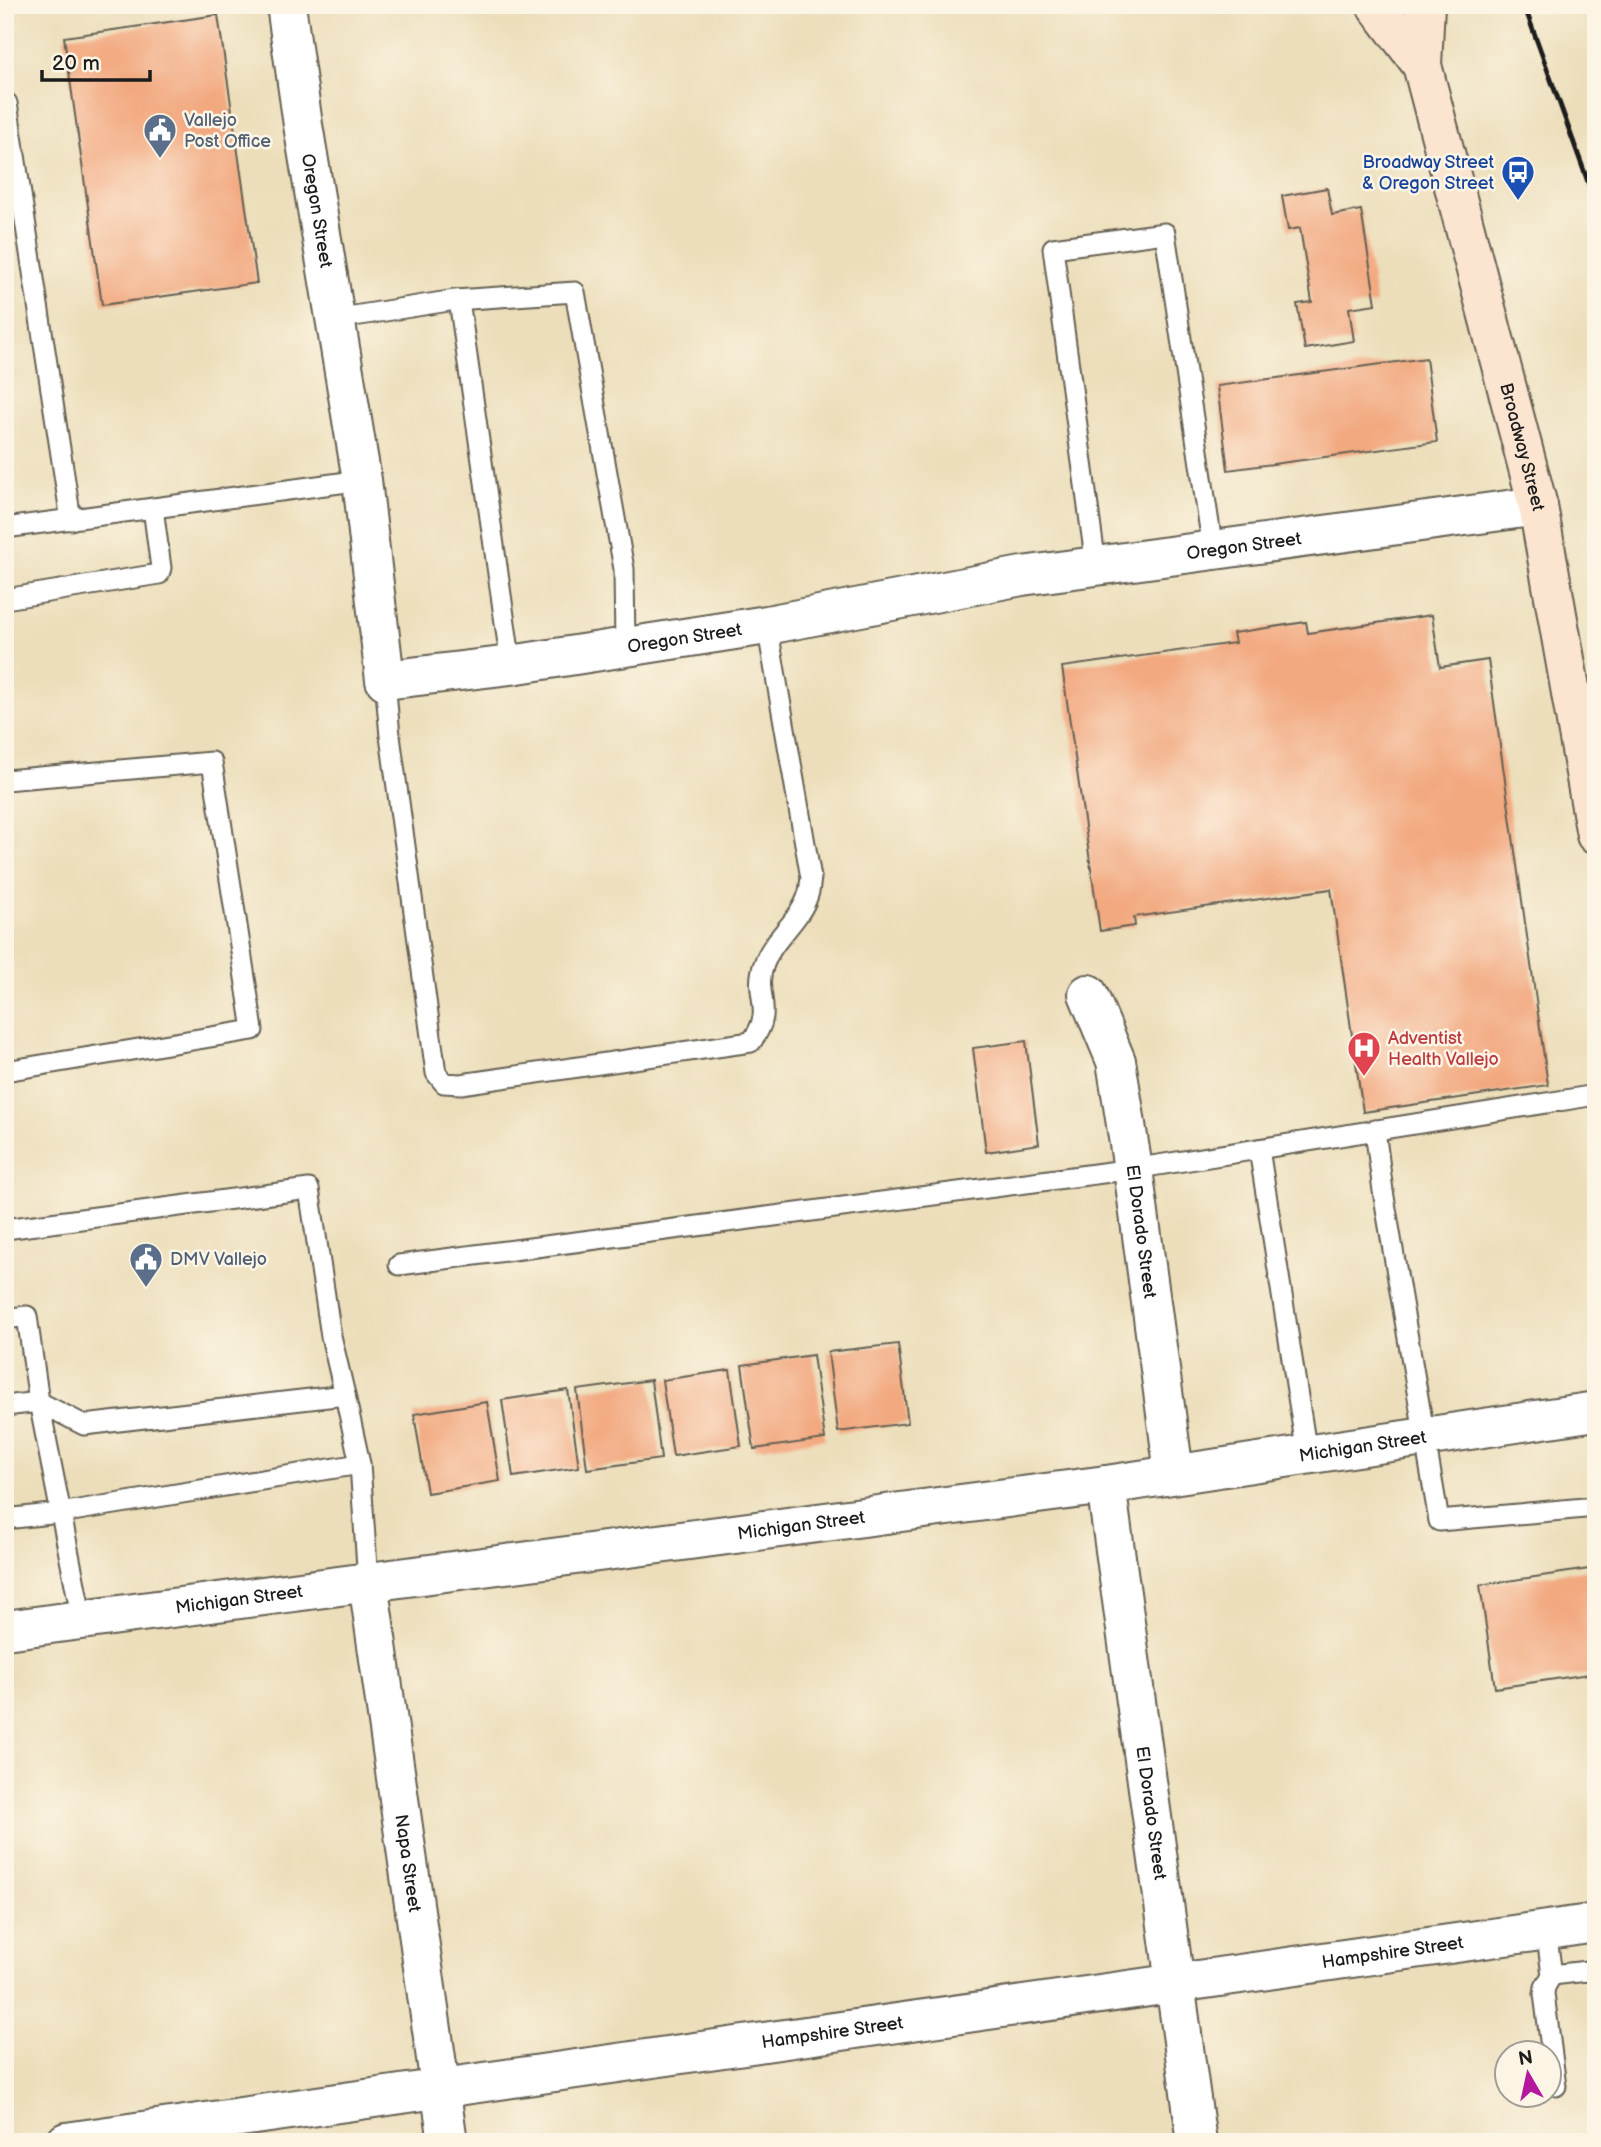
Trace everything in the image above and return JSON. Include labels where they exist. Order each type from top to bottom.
[{"type":"main road","name":"Broadway Street","points":[[1376,5],[1422,65]]},
{"type":"main road","name":"Broadway Street","points":[[1426,5],[1422,65],[1538,506],[1596,835]]},
{"type":"street","name":"Oregon Street","points":[[286,5],[303,125],[362,480],[385,680],[510,666],[767,625],[1022,576],[1538,506]]},
{"type":"street","name":"El Dorado Street","points":[[1088,994],[1116,1061],[1174,1473]]},
{"type":"street","name":"Michigan Street","points":[[5,1630],[1106,1485],[1596,1411]]},
{"type":"street","name":"El Dorado Street","points":[[1106,1485],[1197,2142]]},
{"type":"street","name":"Napa Street","points":[[369,1582],[448,2142]]},
{"type":"street","name":"Hampshire Street","points":[[66,2142],[1596,1923]]},
{"type":"lane","points":[[5,103],[71,520]]},
{"type":"lane","points":[[1096,566],[1053,248],[1165,233],[1213,550]]},
{"type":"lane","points":[[335,318],[458,300],[575,292],[624,569],[625,647]]},
{"type":"lane","points":[[458,300],[510,666]]},
{"type":"lane","points":[[5,528],[362,480]]},
{"type":"lane","points":[[5,599],[159,574],[161,568],[153,508]]},
{"type":"lane","points":[[385,680],[391,749],[436,1073],[444,1083],[461,1084],[751,1042],[760,1031],[765,1016],[761,988],[762,968],[769,951],[808,895],[811,878],[767,625]]},
{"type":"lane","points":[[5,780],[212,762],[253,1030],[5,1072]]},
{"type":"lane","points":[[399,1265],[1133,1170],[1596,1094]]},
{"type":"lane","points":[[1375,1130],[1439,1521],[1596,1507]]},
{"type":"lane","points":[[1259,1149],[1307,1454]]},
{"type":"lane","points":[[5,1229],[309,1189],[331,1336],[360,1464],[369,1582]]},
{"type":"lane","points":[[5,1319],[27,1316],[39,1402],[82,1620]]},
{"type":"lane","points":[[5,1406],[39,1402],[85,1425],[345,1395]]},
{"type":"lane","points":[[5,1519],[60,1513],[360,1464]]},
{"type":"lane","points":[[1546,1930],[1552,1975],[1544,1994],[1550,2038]]},
{"type":"lane","points":[[1552,1975],[1596,1970]]},
{"type":"building","name":"Vallejo Post Office","points":[[218,15],[257,283],[102,305],[64,37]]},
{"type":"building","points":[[1327,188],[1332,215],[1361,210],[1376,304],[1349,308],[1354,341],[1305,349],[1297,304],[1312,302],[1300,228],[1288,230],[1282,196]]},
{"type":"building","points":[[1426,358],[1437,442],[1228,470],[1217,386]]},
{"type":"building","points":[[1432,615],[1440,667],[1488,660],[1548,1085],[1363,1112],[1331,889],[1134,917],[1135,926],[1100,931],[1062,667],[1235,643],[1233,633],[1306,622],[1308,633]]},
{"type":"building","points":[[1026,1041],[1039,1144],[986,1152],[973,1048]]},
{"type":"building","points":[[898,1344],[908,1423],[838,1432],[828,1352]]},
{"type":"building","points":[[813,1355],[825,1439],[754,1449],[742,1365]]},
{"type":"building","points":[[730,1370],[741,1446],[673,1456],[662,1380]]},
{"type":"building","points":[[651,1380],[661,1459],[587,1469],[577,1390]]},
{"type":"building","points":[[568,1390],[579,1467],[513,1477],[502,1400]]},
{"type":"building","points":[[487,1402],[500,1481],[427,1493],[414,1414]]},
{"type":"building","points":[[1596,1568],[1596,1673],[1495,1688],[1480,1585]]},
{"type":"railway","points":[[1524,5],[1596,204]]},
{"type":"place","name":"Vallejo Post Office","points":[[160,160]]},
{"type":"place","name":"Broadway Street & Oregon Street","points":[[1518,202]]},
{"type":"place","name":"Adventist Health Vallejo","points":[[1364,1078]]},
{"type":"place","name":"DMV Vallejo","points":[[146,1289]]}]
